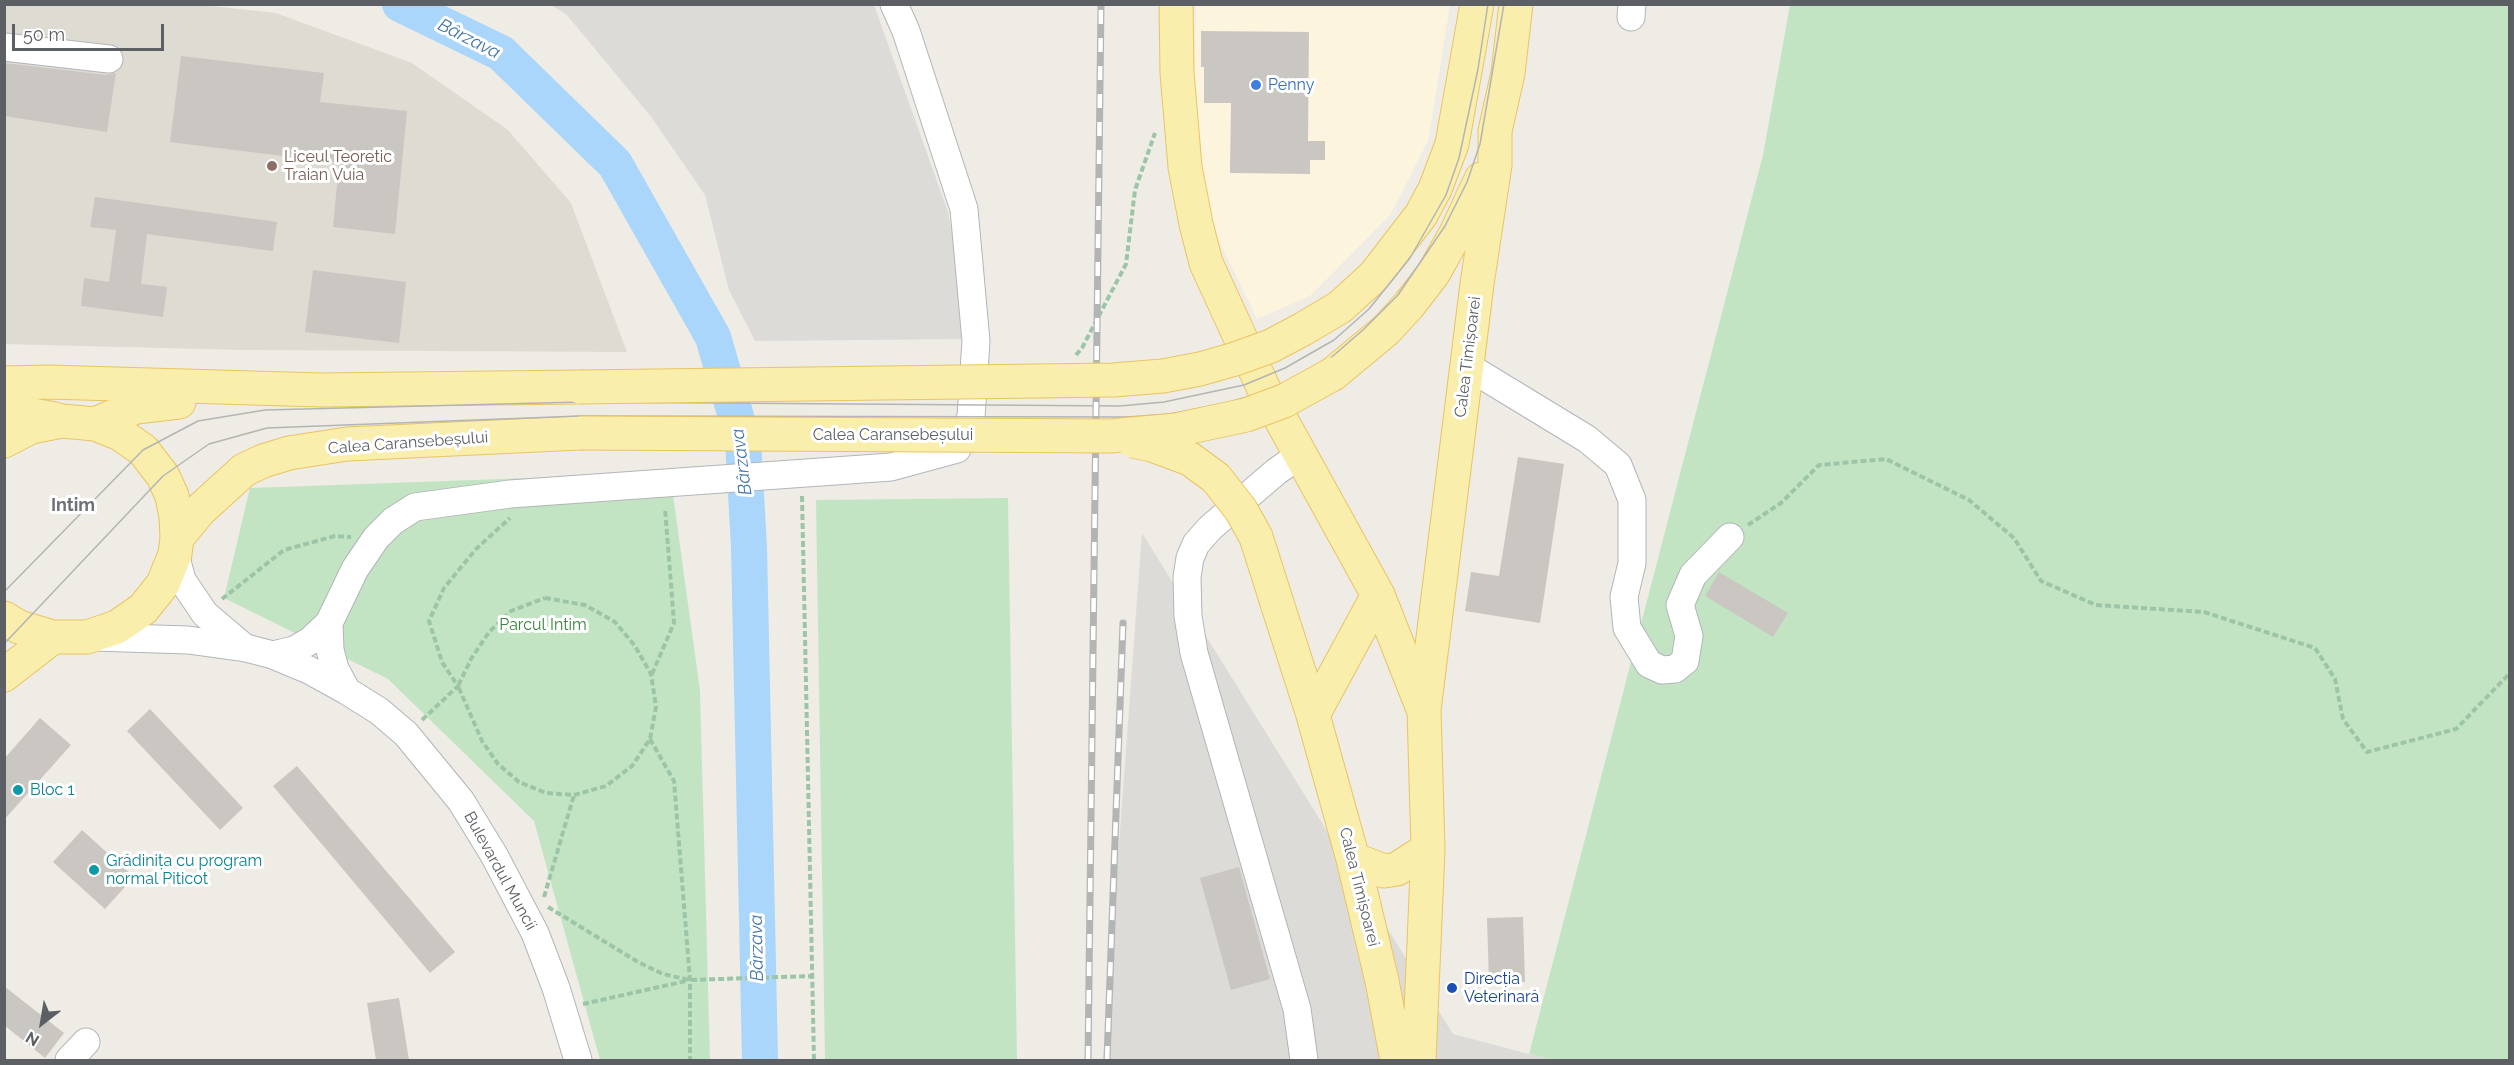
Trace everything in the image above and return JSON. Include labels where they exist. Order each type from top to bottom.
[{"type":"main road","name":"Calea Timișoarei","points":[[1176,4],[1177,74],[1184,155],[1196,224],[1206,263],[1263,387],[1378,595],[1424,710]]},
{"type":"main road","points":[[4,383],[48,382],[321,390],[1123,379],[1163,376],[1235,359],[1271,346],[1340,307],[1374,276],[1421,215],[1435,189],[1452,144],[1477,4]]},
{"type":"main road","name":"Calea Timișoarei","points":[[1419,1060],[1428,849],[1424,710],[1495,165],[1495,131],[1508,73],[1516,4]]},
{"type":"main road","name":"Calea Caransebeșului","points":[[176,546],[200,510],[244,470],[289,453],[347,444],[580,433],[1111,436],[1176,430],[1213,424],[1246,415],[1284,401],[1333,374],[1386,330],[1410,305],[1433,274],[1473,198],[1495,131]]},
{"type":"main road","points":[[48,382],[79,422]]},
{"type":"main road","points":[[4,441],[31,427],[79,422],[136,407],[321,390]]},
{"type":"main road","points":[[4,410],[79,422],[120,434],[143,450],[163,476],[172,496],[176,517],[176,546],[163,584],[143,609],[117,627],[87,637],[53,638],[19,627],[4,618]]},
{"type":"main road","name":"Calea Timișoarei","points":[[1111,436],[1169,450],[1190,459],[1216,478],[1242,510],[1256,537],[1313,715],[1353,859],[1382,981],[1397,1060]]},
{"type":"main road","points":[[1313,715],[1378,595]]},
{"type":"main road","points":[[4,675],[53,638]]},
{"type":"main road","points":[[1354,639],[1396,641]]},
{"type":"main road","points":[[1353,859],[1384,871],[1397,869],[1428,849]]},
{"type":"street","points":[[273,655],[294,650],[310,641],[329,623],[355,569],[376,538],[393,521],[416,507],[510,494],[708,480],[792,484],[891,467],[957,449],[971,417],[976,341],[964,209],[906,32],[894,4]]},
{"type":"street","points":[[4,47],[109,59]]},
{"type":"street","points":[[1467,366],[1587,440],[1618,465],[1632,500],[1632,563],[1624,597],[1627,628],[1649,664],[1662,670],[1674,669],[1685,661],[1689,636],[1680,604],[1693,575],[1730,537]]},
{"type":"street","points":[[1300,455],[1277,471],[1210,528],[1196,544],[1190,558],[1187,578],[1188,616],[1194,652],[1297,1009],[1304,1060]]},
{"type":"street","name":"Bulevardul Muncii","points":[[176,546],[182,580],[205,614],[246,648]]},
{"type":"street","points":[[329,623],[330,650],[335,669],[348,691]]},
{"type":"street","name":"Bulevardul Muncii","points":[[87,637],[188,640],[246,648],[273,655],[309,670],[348,691],[379,711],[406,734],[466,810],[494,855],[535,933],[556,988],[579,1060]]},
{"type":"path","points":[[1075,356],[1082,348],[1126,264],[1135,190],[1158,126]]},
{"type":"path","points":[[1730,537],[1781,503],[1819,465],[1886,459],[1969,500],[2014,538],[2041,581],[2052,586],[2096,605],[2204,612],[2315,648],[2334,679],[2343,719],[2367,752],[2456,729],[2510,673]]},
{"type":"path","points":[[792,484],[813,976],[814,1060]]},
{"type":"path","points":[[651,674],[674,622],[665,508]]},
{"type":"path","points":[[421,720],[458,686],[471,659],[489,632],[511,611],[545,598],[585,605],[615,622],[635,646],[651,674],[657,707],[650,739],[632,766],[606,786],[574,795],[546,793],[519,782],[498,765],[482,741],[458,686],[442,662],[429,621],[444,588],[476,549],[512,516]]},
{"type":"path","points":[[220,600],[284,549],[335,536],[361,537]]},
{"type":"path","points":[[650,739],[674,781],[690,980],[690,1060]]},
{"type":"path","points":[[574,795],[542,904],[638,962],[663,974],[690,980]]},
{"type":"path","points":[[579,1005],[690,980],[813,976]]},
{"type":"shaded area","name":"Liceul Teoretic Traian Vuia","points":[[194,4],[276,13],[412,63],[508,130],[571,203],[627,352],[241,350],[5,344],[4,5]]},
{"type":"shaded area","points":[[551,5],[874,5],[948,212],[972,339],[755,341],[729,290],[705,195],[652,118],[567,15]]},
{"type":"shaded area","points":[[1196,5],[1450,5],[1428,141],[1390,215],[1310,296],[1257,319],[1211,224],[1192,153]]},
{"type":"shaded area","points":[[1142,533],[1453,1034],[1552,1060],[1103,1060]]},
{"type":"green space","points":[[1790,5],[2509,5],[2509,1060],[1552,1060],[1529,1054],[1763,155]]},
{"type":"green space","name":"Parcul Intim","points":[[670,473],[700,691],[710,1060],[600,1060],[534,821],[388,679],[224,598],[250,488]]},
{"type":"green space","points":[[1008,498],[1017,1060],[825,1060],[816,500]]},
{"type":"building","name":"Penny","points":[[1201,31],[1309,32],[1308,141],[1325,141],[1325,160],[1310,160],[1310,174],[1230,173],[1231,103],[1204,103]]},
{"type":"building","points":[[181,56],[324,73],[320,102],[407,111],[395,234],[333,227],[339,163],[170,142]]},
{"type":"building","points":[[4,63],[107,75],[116,73],[107,132],[4,116]]},
{"type":"building","points":[[95,197],[277,222],[273,251],[147,234],[141,284],[167,287],[163,317],[81,306],[84,278],[109,282],[116,230],[90,227]]},
{"type":"building","points":[[313,270],[406,282],[399,343],[305,332]]},
{"type":"building","points":[[1518,457],[1564,464],[1540,623],[1465,611],[1471,572],[1499,576]]},
{"type":"building","points":[[1719,572],[1788,613],[1773,637],[1705,596]]},
{"type":"building","points":[[150,709],[243,808],[220,830],[127,731]]},
{"type":"building","name":"Bloc 1","points":[[40,718],[71,745],[4,820],[4,759]]},
{"type":"building","points":[[297,766],[455,952],[430,973],[273,786]]},
{"type":"building","name":"Grădinița cu program normal Piticot","points":[[82,830],[134,877],[105,909],[53,862]]},
{"type":"building","points":[[1239,867],[1270,979],[1231,990],[1200,878]]},
{"type":"building","points":[[1523,917],[1525,982],[1489,982],[1487,918]]},
{"type":"building","points":[[4,986],[64,1033],[45,1058],[4,1025]]},
{"type":"building","points":[[399,998],[409,1060],[376,1060],[367,1003]]},
{"type":"waterway","name":"Bârzava","points":[[400,4],[501,53],[615,164],[713,337],[743,441],[749,547],[760,1060]]},
{"type":"tram line","points":[[4,592],[143,450],[198,421],[265,410],[580,402],[1120,406],[1164,402],[1244,385],[1285,368],[1334,340],[1369,309],[1410,258],[1446,195],[1459,158],[1478,69],[1488,4]]},
{"type":"tram line","points":[[4,644],[163,476],[209,444],[267,428],[580,416],[1127,417],[1170,414],[1225,403],[1251,396],[1294,379],[1326,362],[1398,295],[1445,226],[1467,182],[1480,144],[1504,4]]},
{"type":"railway","points":[[1088,1060],[1101,4]]},
{"type":"railway","points":[[1107,1060],[1123,623]]},
{"type":"place","name":"Penny","points":[[1256,85]]},
{"type":"place","name":"Liceul Teoretic Traian Vuia","points":[[272,166]]},
{"type":"place","name":"Bloc 1","points":[[18,790]]},
{"type":"place","name":"Grădinița cu program normal Piticot","points":[[94,870]]},
{"type":"place","name":"Direcția Veterinară","points":[[1452,988]]},
{"type":"district","name":"Intim","points":[[73,506]]}]
